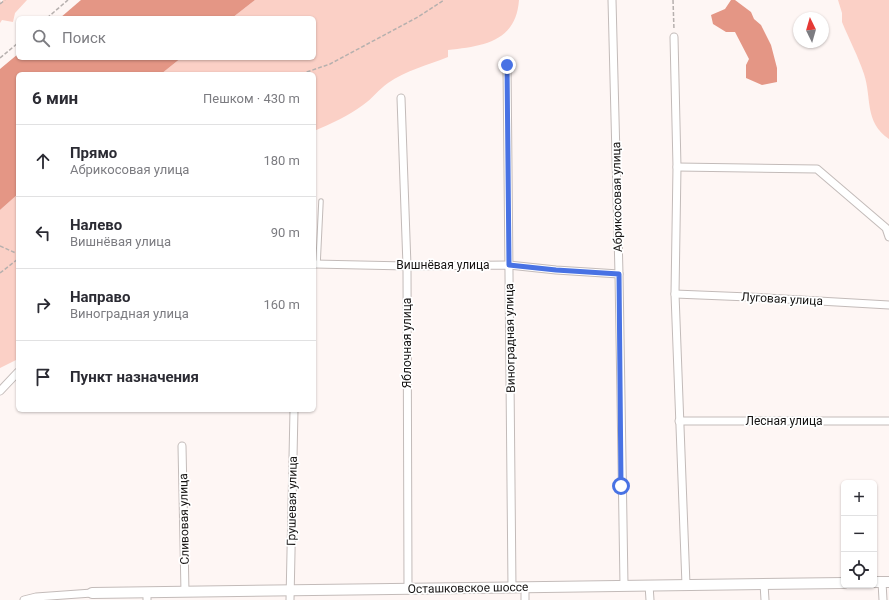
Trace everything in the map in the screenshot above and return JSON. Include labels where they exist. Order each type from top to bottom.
[{"type":"street","name":"Абрикосовая улица","points":[[612,0],[619,274],[624,585]]},
{"type":"street","points":[[674,37],[677,167],[675,294],[686,585]]},
{"type":"street","name":"Виноградная улица","points":[[507,65],[512,588]]},
{"type":"street","name":"Яблочная улица","points":[[401,98],[407,266],[408,589]]},
{"type":"street","points":[[677,167],[817,169],[886,228],[889,237]]},
{"type":"street","name":"Вишнёвая улица","points":[[316,264],[407,266],[509,265],[619,274]]},
{"type":"street","name":"Луговая улица","points":[[675,294],[889,305]]},
{"type":"street","points":[[0,391],[16,374]]},
{"type":"street","name":"Грушевая улица","points":[[290,596],[294,412]]},
{"type":"street","name":"Лесная улица","points":[[680,421],[889,421]]},
{"type":"street","name":"Сливовая улица","points":[[182,446],[185,592]]},
{"type":"street","points":[[882,582],[883,600]]},
{"type":"street","name":"Осташковское шоссе","points":[[89,597],[147,596],[185,592],[290,596],[408,589],[841,583]]},
{"type":"street","points":[[764,584],[765,600]]},
{"type":"street","points":[[649,585],[650,600]]},
{"type":"street","points":[[525,588],[525,600]]},
{"type":"street","points":[[24,600],[36,597],[89,597]]},
{"type":"lane","points":[[316,264],[321,201]]},
{"type":"path","points":[[0,4],[5,0]]},
{"type":"path","points":[[49,16],[68,0]]},
{"type":"path","points":[[307,72],[330,64],[418,17],[444,0]]},
{"type":"path","points":[[673,0],[674,37]]},
{"type":"path","points":[[0,58],[16,45]]},
{"type":"path","points":[[0,246],[16,253]]},
{"type":"path","points":[[0,273],[16,261]]},
{"type":"shaded area","points":[[0,0],[1,3],[3,0],[27,0],[15,13],[13,22],[2,20],[0,23]]},
{"type":"shaded area","points":[[81,0],[255,0],[235,16],[62,16]]},
{"type":"shaded area","points":[[255,0],[519,0],[517,14],[512,25],[496,39],[473,46],[448,50],[448,57],[395,79],[385,85],[357,109],[339,120],[316,130],[316,72],[164,72],[178,60],[316,60],[316,16],[235,16]]},
{"type":"shaded area","points":[[731,0],[735,0],[751,12],[754,19],[761,25],[771,45],[777,68],[777,82],[762,85],[746,78],[746,65],[749,59],[735,32],[726,32],[713,24],[711,15],[725,9]]},
{"type":"shaded area","points":[[838,0],[889,0],[889,139],[881,132],[872,117],[864,74],[842,22],[842,13]]},
{"type":"shaded area","points":[[16,56],[16,60],[178,60],[164,72],[16,72],[16,196],[0,210],[0,69]]},
{"type":"shaded area","points":[[16,196],[16,360],[0,368],[0,210]]},
{"type":"route","points":[[507,65],[509,265],[619,274],[621,486]]}]
